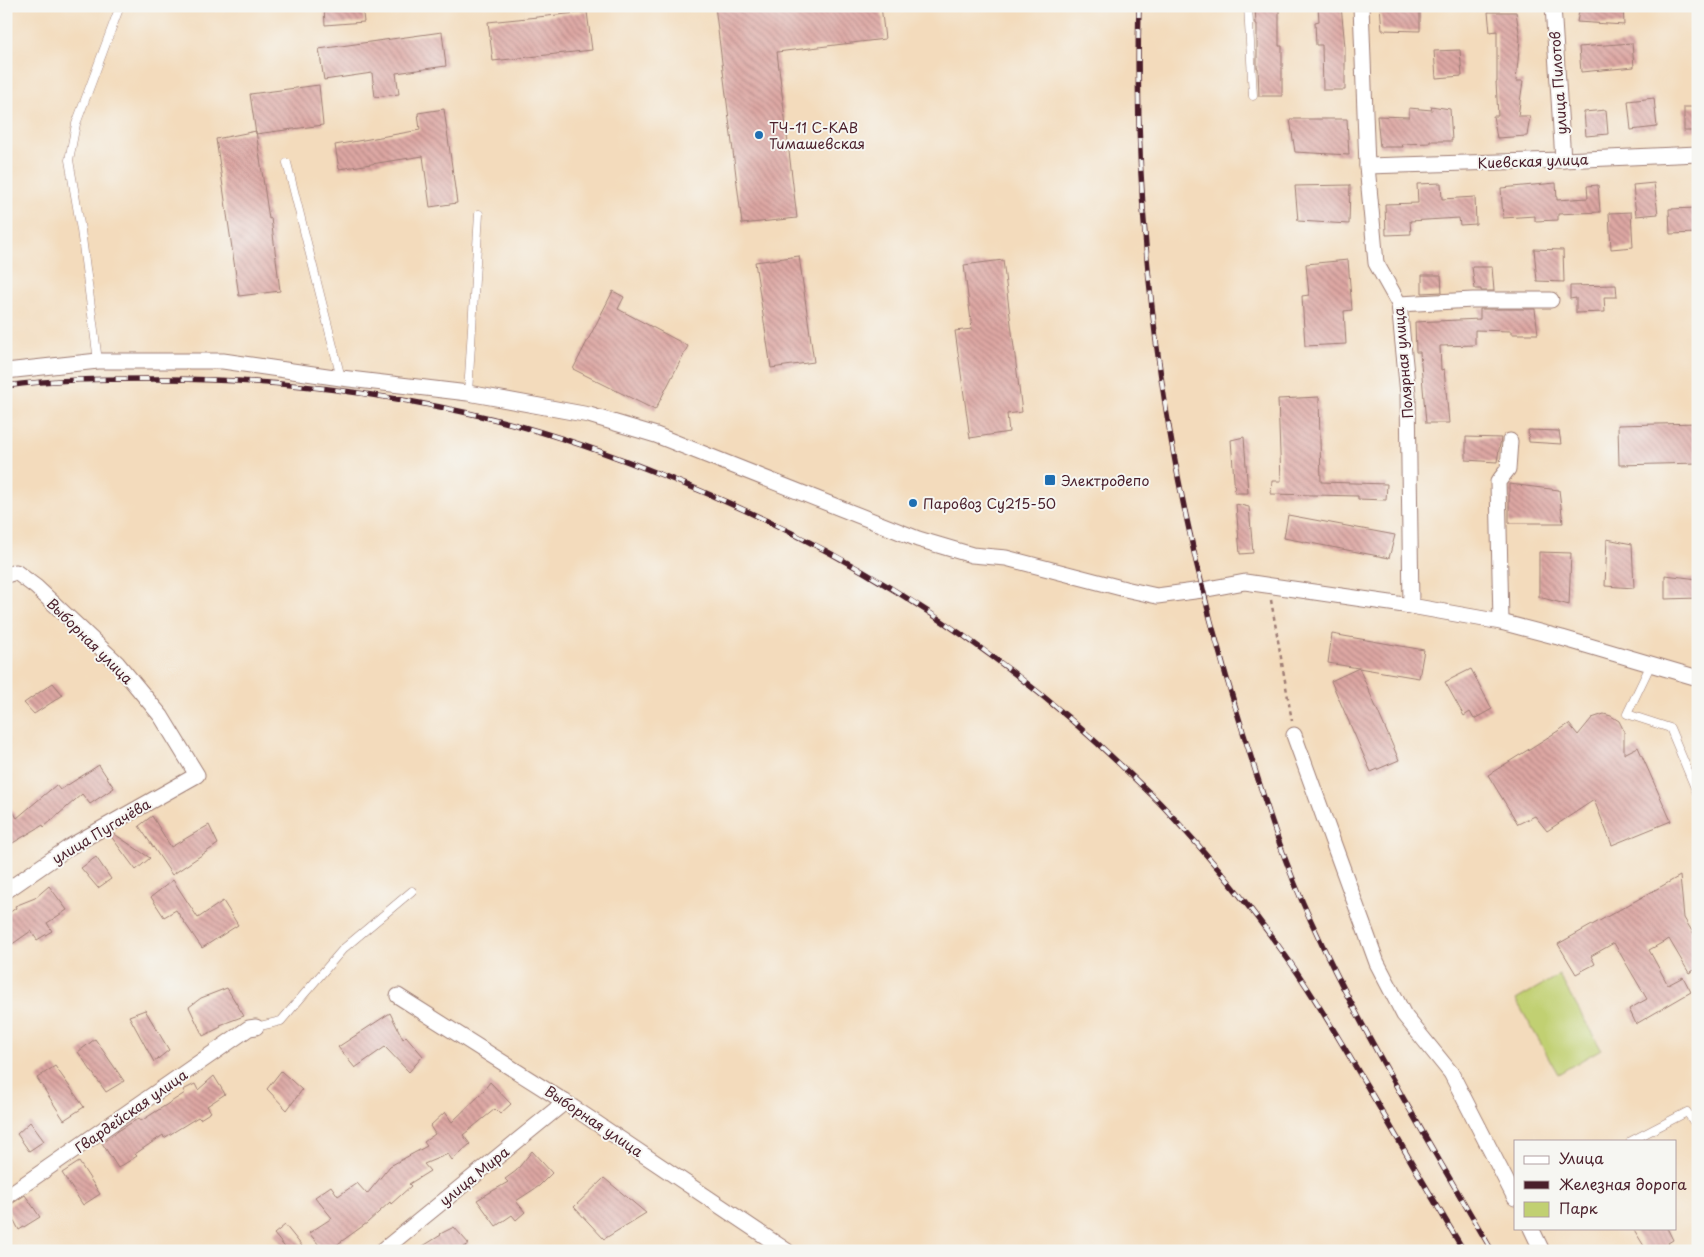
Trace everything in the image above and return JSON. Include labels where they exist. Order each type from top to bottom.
[{"type":"street","name":"Полярная улица","points":[[1361,6],[1367,166],[1376,263],[1399,304],[1408,394],[1411,606]]},
{"type":"street","name":"улица Пилотов","points":[[1553,6],[1563,160]]},
{"type":"street","name":"Киевская улица","points":[[1367,166],[1698,154]]},
{"type":"street","points":[[1399,304],[1472,300],[1551,300]]},
{"type":"street","points":[[6,370],[98,361],[223,361],[341,378],[468,393],[589,415],[656,434],[918,539],[972,555],[1006,558],[1157,596],[1245,582],[1411,606],[1501,622],[1698,678]]},
{"type":"street","points":[[1501,622],[1498,482],[1508,469],[1510,441]]},
{"type":"street","name":"Выборная улица","points":[[6,575],[16,572],[36,587],[117,663],[161,716],[198,775]]},
{"type":"street","points":[[1294,734],[1377,963],[1404,1015],[1451,1073],[1514,1196]]},
{"type":"street","name":"улица Пугачёва","points":[[6,891],[71,846],[198,775]]},
{"type":"street","name":"Выборная улица","points":[[398,996],[565,1102],[787,1251]]},
{"type":"street","name":"Гвардейская улица","points":[[6,1197],[249,1028],[256,1027]]},
{"type":"street","name":"улица Мира","points":[[382,1251],[565,1102]]},
{"type":"street","points":[[1531,1230],[1542,1251]]},
{"type":"lane","points":[[98,361],[81,230],[69,160],[76,124],[120,6]]},
{"type":"lane","points":[[1248,6],[1253,96]]},
{"type":"lane","points":[[287,163],[341,378]]},
{"type":"lane","points":[[468,393],[479,214]]},
{"type":"lane","points":[[1651,664],[1627,714],[1670,728],[1698,795]]},
{"type":"lane","points":[[256,1027],[281,1021],[344,949],[412,891]]},
{"type":"lane","points":[[1633,1140],[1687,1112],[1698,1128]]},
{"type":"path","points":[[1269,586],[1294,734]]},
{"type":"green space","points":[[1559,975],[1601,1049],[1558,1074],[1516,1000]]},
{"type":"building","points":[[324,6],[362,6],[364,22],[325,25]]},
{"type":"building","name":"ТЧ-11 С-КАВ Тимашевская","points":[[715,6],[881,6],[885,39],[777,52],[797,218],[742,224]]},
{"type":"building","points":[[1255,6],[1279,6],[1279,46],[1282,46],[1282,96],[1259,96]]},
{"type":"building","points":[[1318,6],[1341,6],[1345,47],[1345,90],[1323,90],[1322,45],[1316,45],[1315,22],[1319,21]]},
{"type":"building","points":[[1380,6],[1420,6],[1420,31],[1382,30]]},
{"type":"building","points":[[1580,6],[1623,6],[1624,25],[1577,22]]},
{"type":"building","points":[[587,12],[592,50],[493,61],[488,22]]},
{"type":"building","points":[[1488,12],[1516,12],[1520,39],[1516,81],[1523,81],[1518,116],[1530,116],[1527,136],[1497,138],[1493,116],[1498,116],[1496,82],[1497,31],[1490,32]]},
{"type":"building","points":[[442,32],[446,66],[396,73],[399,94],[375,97],[372,73],[324,80],[319,49]]},
{"type":"building","points":[[1632,43],[1634,67],[1581,72],[1579,47]]},
{"type":"building","points":[[1460,50],[1462,76],[1436,78],[1434,51]]},
{"type":"building","points":[[319,85],[323,125],[256,134],[250,94]]},
{"type":"building","points":[[1654,98],[1657,127],[1631,130],[1628,101]]},
{"type":"building","points":[[1431,106],[1450,109],[1452,141],[1402,144],[1403,147],[1380,147],[1377,116],[1409,117],[1409,108],[1432,110]]},
{"type":"building","points":[[1684,107],[1698,107],[1698,131],[1684,131]]},
{"type":"building","points":[[444,109],[457,203],[430,207],[423,156],[339,169],[335,145],[420,130],[418,113]]},
{"type":"building","points":[[1606,110],[1608,134],[1586,136],[1584,112]]},
{"type":"building","points":[[1290,119],[1347,119],[1349,155],[1295,152]]},
{"type":"building","points":[[256,131],[269,219],[271,218],[280,291],[239,296],[216,139]]},
{"type":"building","points":[[1441,183],[1442,199],[1475,197],[1476,224],[1460,225],[1459,218],[1410,221],[1411,234],[1386,235],[1385,204],[1418,203],[1417,184]]},
{"type":"building","points":[[1556,183],[1557,200],[1588,198],[1587,186],[1598,185],[1600,212],[1558,214],[1558,220],[1535,221],[1535,216],[1503,218],[1501,188]]},
{"type":"building","points":[[1654,183],[1658,214],[1636,216],[1633,185]]},
{"type":"building","points":[[1350,185],[1349,224],[1298,221],[1295,186]]},
{"type":"building","points":[[1698,208],[1698,233],[1670,234],[1669,209]]},
{"type":"building","points":[[1631,212],[1633,247],[1611,249],[1609,213]]},
{"type":"building","points":[[1534,249],[1563,250],[1564,282],[1537,281]]},
{"type":"building","points":[[799,256],[814,362],[771,368],[755,262]]},
{"type":"building","points":[[1003,260],[1022,412],[1007,414],[1009,432],[970,438],[955,331],[972,329],[964,265]]},
{"type":"building","points":[[1348,260],[1352,310],[1344,311],[1346,344],[1305,346],[1302,296],[1309,295],[1306,264]]},
{"type":"building","points":[[1472,267],[1492,267],[1494,291],[1475,289]]},
{"type":"building","points":[[1422,275],[1441,275],[1442,292],[1422,293]]},
{"type":"building","points":[[1616,285],[1617,297],[1604,297],[1605,312],[1576,313],[1576,298],[1570,299],[1570,286]]},
{"type":"building","points":[[613,291],[624,297],[618,309],[688,346],[655,410],[573,369]]},
{"type":"building","points":[[1480,309],[1535,309],[1538,334],[1511,334],[1511,331],[1475,330],[1475,345],[1440,346],[1441,370],[1444,369],[1449,423],[1426,423],[1420,352],[1416,352],[1415,322],[1480,319]]},
{"type":"building","points":[[1319,397],[1321,482],[1387,484],[1386,500],[1358,499],[1358,496],[1271,494],[1272,481],[1281,481],[1278,399]]},
{"type":"building","points":[[1698,423],[1698,463],[1619,465],[1618,425]]},
{"type":"building","points":[[1528,430],[1559,431],[1561,444],[1529,442]]},
{"type":"building","points":[[1244,437],[1248,493],[1235,493],[1231,440]]},
{"type":"building","points":[[1466,437],[1501,438],[1497,462],[1466,460]]},
{"type":"building","points":[[1509,484],[1559,490],[1563,523],[1509,523]]},
{"type":"building","points":[[1236,504],[1249,507],[1253,553],[1240,554]]},
{"type":"building","points":[[1288,515],[1395,535],[1389,558],[1284,538]]},
{"type":"building","points":[[1607,539],[1632,544],[1634,588],[1605,586]]},
{"type":"building","points":[[1539,552],[1571,553],[1569,605],[1539,597]]},
{"type":"building","points":[[1665,575],[1698,579],[1698,598],[1665,599]]},
{"type":"building","points":[[1332,634],[1424,650],[1419,678],[1328,663]]},
{"type":"building","points":[[1359,668],[1399,760],[1371,772],[1331,681]]},
{"type":"building","points":[[1471,669],[1492,709],[1474,719],[1470,712],[1464,716],[1445,682]]},
{"type":"building","points":[[53,683],[63,695],[34,714],[24,703]]},
{"type":"building","points":[[1604,714],[1619,721],[1624,731],[1624,754],[1638,747],[1671,821],[1612,845],[1594,800],[1547,831],[1535,816],[1518,824],[1488,775],[1569,724],[1578,735],[1592,718]]},
{"type":"building","points":[[99,765],[114,788],[90,804],[82,794],[44,827],[43,825],[6,847],[6,801],[17,818],[56,785],[60,790]]},
{"type":"building","points":[[152,816],[171,847],[209,825],[218,844],[172,875],[139,826]]},
{"type":"building","points":[[113,833],[150,858],[136,870],[110,835]]},
{"type":"building","points":[[96,857],[111,879],[98,888],[81,868]]},
{"type":"building","points":[[1680,876],[1684,918],[1698,941],[1698,968],[1689,973],[1669,939],[1649,950],[1668,985],[1683,977],[1691,992],[1636,1024],[1629,1009],[1647,999],[1614,943],[1591,956],[1595,964],[1576,974],[1558,944]]},
{"type":"building","points":[[173,880],[198,918],[223,901],[238,925],[202,948],[176,910],[164,917],[151,897]]},
{"type":"building","points":[[49,886],[67,910],[47,923],[52,931],[37,940],[31,931],[11,945],[6,937],[6,915],[16,908],[15,906],[35,898]]},
{"type":"building","points":[[227,988],[244,1016],[220,1025],[221,1027],[203,1036],[189,1007],[201,998]]},
{"type":"building","points":[[145,1010],[169,1050],[154,1062],[129,1016]]},
{"type":"building","points":[[390,1013],[403,1039],[406,1036],[423,1056],[409,1072],[385,1047],[355,1068],[338,1047]]},
{"type":"building","points":[[95,1039],[124,1081],[106,1092],[78,1052]]},
{"type":"building","points":[[55,1066],[84,1107],[64,1120],[37,1078]]},
{"type":"building","points":[[281,1071],[302,1090],[287,1110],[267,1089]]},
{"type":"building","points":[[214,1076],[225,1094],[207,1106],[211,1112],[200,1119],[198,1117],[164,1138],[163,1135],[135,1154],[137,1156],[118,1168],[102,1143],[139,1118],[141,1121],[185,1093],[183,1090],[195,1084],[198,1090]]},
{"type":"building","points":[[490,1082],[511,1104],[500,1114],[495,1109],[463,1135],[470,1144],[452,1160],[448,1154],[424,1164],[430,1171],[409,1184],[411,1186],[367,1223],[328,1251],[324,1251],[309,1233],[332,1218],[315,1197],[331,1186],[338,1196],[357,1183],[367,1194],[390,1166],[427,1146],[424,1142],[435,1134],[430,1126],[445,1112],[452,1122],[481,1094]]},
{"type":"building","points":[[30,1122],[44,1141],[29,1151],[17,1134]]},
{"type":"building","points":[[532,1151],[552,1173],[539,1186],[516,1201],[525,1212],[516,1220],[512,1215],[496,1226],[477,1200],[508,1182],[505,1179],[516,1171]]},
{"type":"building","points":[[79,1162],[100,1194],[83,1205],[62,1173]]},
{"type":"building","points":[[604,1178],[646,1213],[604,1239],[574,1207]]},
{"type":"building","points":[[25,1195],[40,1217],[19,1230],[7,1207]]},
{"type":"building","points":[[285,1225],[302,1246],[295,1251],[288,1251],[274,1234]]},
{"type":"building","points":[[454,1227],[469,1244],[458,1251],[415,1251],[440,1234]]},
{"type":"building","points":[[1634,1230],[1668,1230],[1673,1240],[1668,1243],[1673,1251],[1647,1251]]},
{"type":"railway","points":[[1139,6],[1138,99],[1149,283],[1161,375],[1176,466],[1195,557],[1218,646],[1274,829],[1311,921],[1375,1047],[1492,1251]]},
{"type":"railway","points":[[6,386],[97,379],[192,379],[271,383],[390,398],[468,413],[544,433],[594,449],[732,504],[794,534],[914,602],[1026,682],[1079,727],[1161,804],[1217,867],[1276,943],[1320,1008],[1464,1251]]},
{"type":"place","name":"ТЧ-11 С-КАВ Тимашевская","points":[[759,135]]},
{"type":"place","name":"Электродепо","points":[[1050,480]]},
{"type":"place","name":"Паровоз Су215-50","points":[[913,503]]}]
